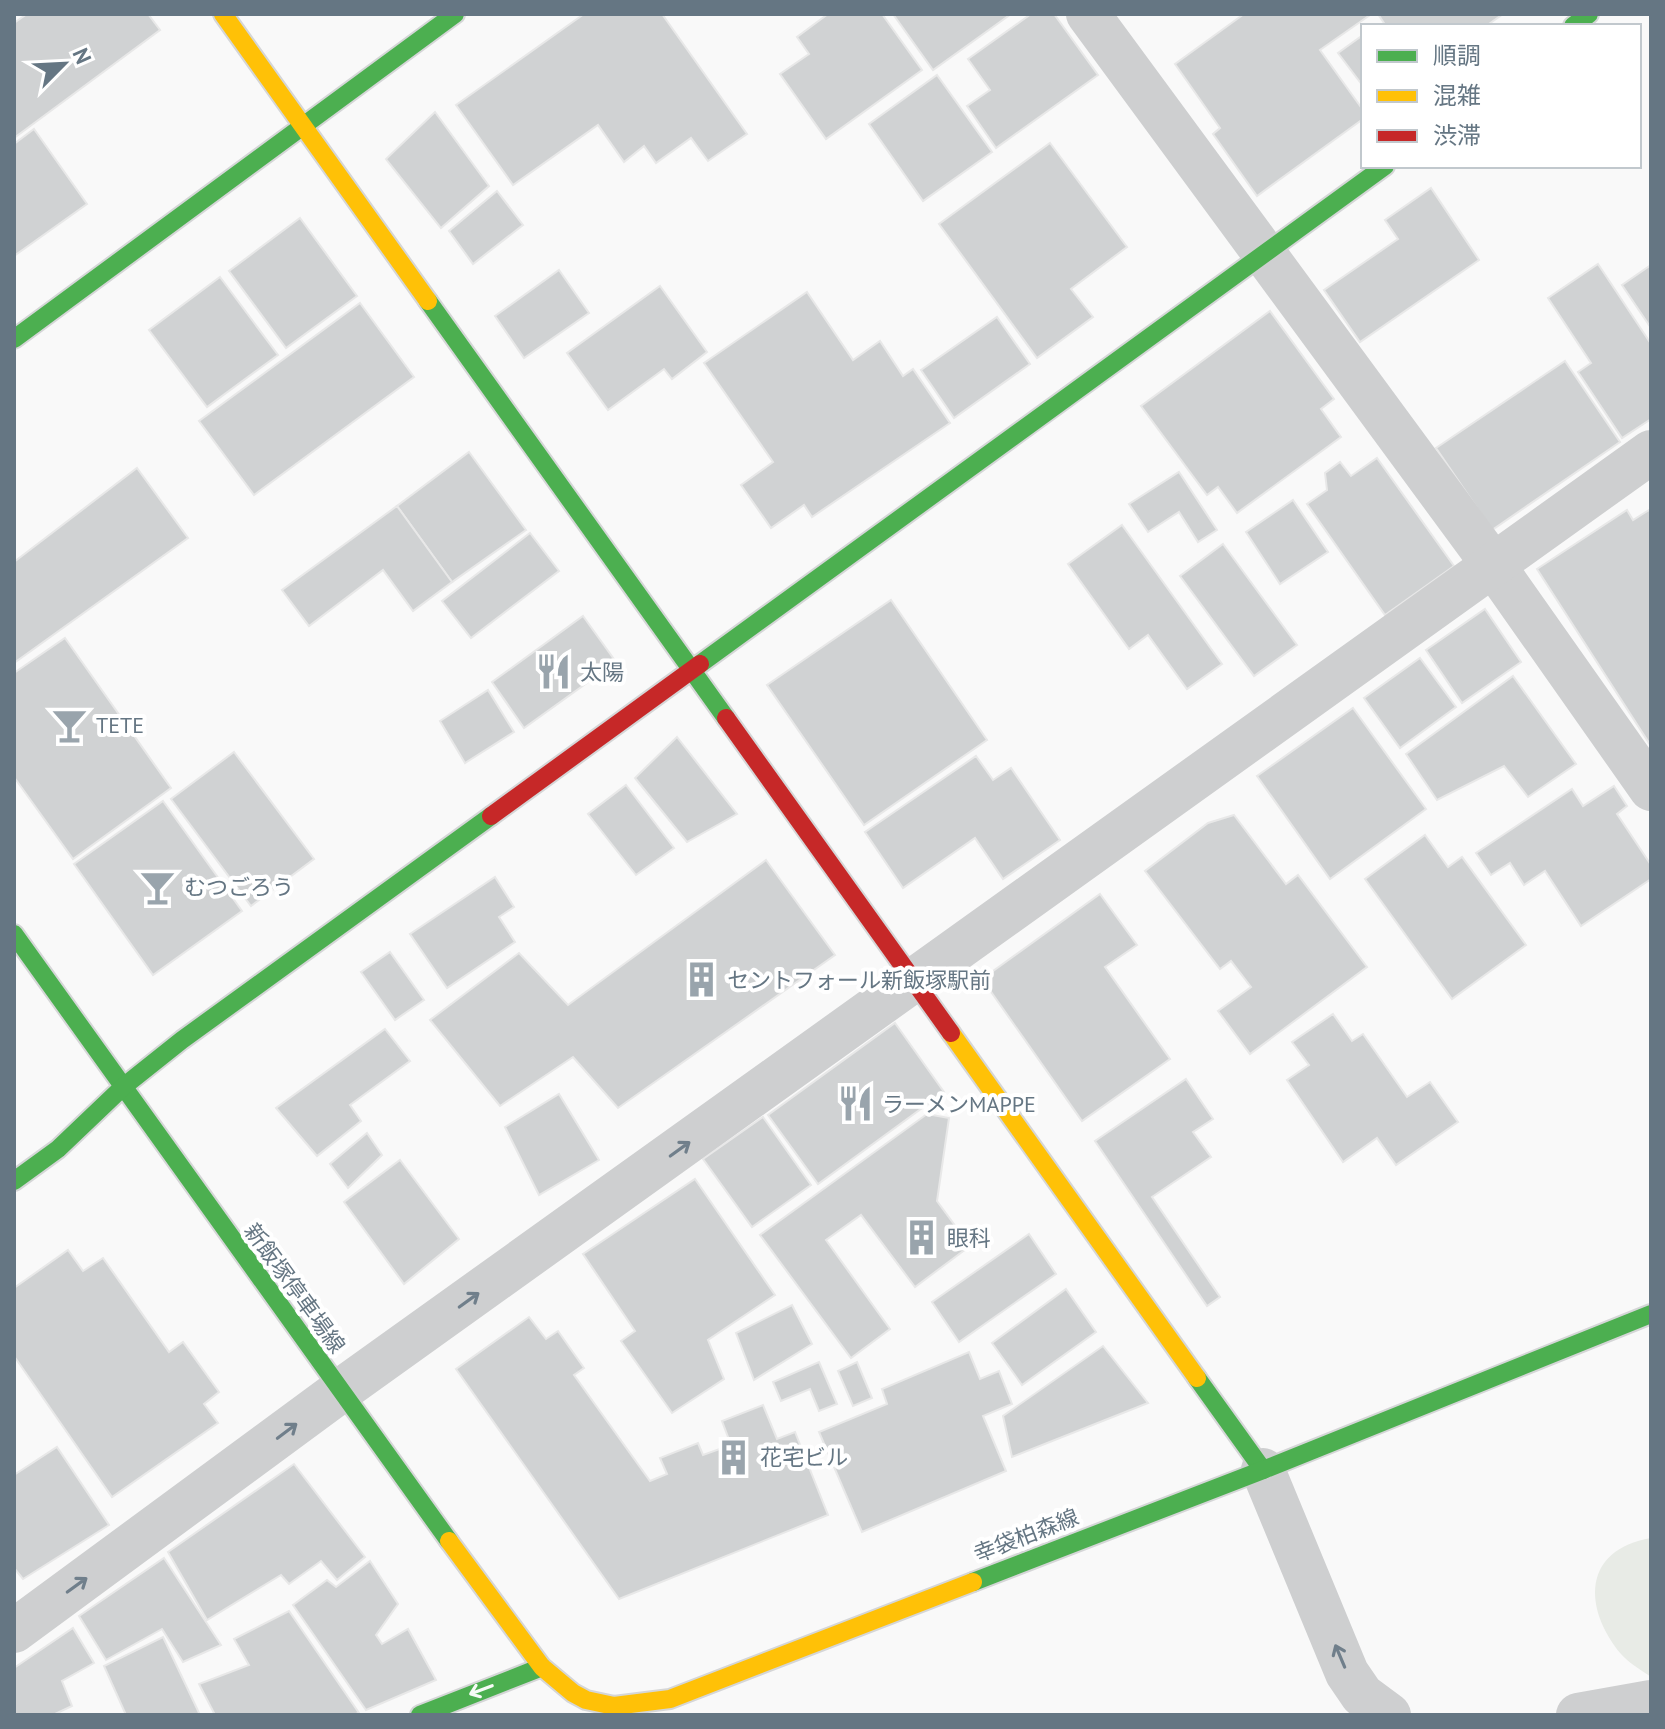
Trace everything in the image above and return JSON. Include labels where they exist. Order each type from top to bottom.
[{"type":"street","points":[[223,14],[1263,1470],[1347,1673],[1362,1695],[1389,1715]]},
{"type":"street","points":[[14,339],[455,14]]},
{"type":"street","points":[[1088,14],[1494,566],[1651,789]]},
{"type":"street","points":[[14,1181],[58,1149],[123,1087],[195,1031],[1382,168]]},
{"type":"street","points":[[14,1631],[340,1391],[1651,452]]},
{"type":"street","name":"新飯塚停車場線","points":[[14,934],[340,1391],[542,1667]]},
{"type":"street","name":"幸袋柏森線","points":[[542,1667],[566,1690],[594,1704],[632,1706],[670,1699],[1263,1470],[1651,1314]]},
{"type":"street","points":[[420,1715],[542,1667]]},
{"type":"street","points":[[1578,1715],[1651,1702]]},
{"type":"shaded area","points":[[1651,1538],[1651,1677],[1621,1654],[1609,1636],[1600,1618],[1596,1583],[1601,1568],[1612,1555],[1628,1545]]},
{"type":"building","points":[[27,14],[148,14],[160,30],[14,138],[14,23]]},
{"type":"building","points":[[584,14],[662,14],[747,134],[708,161],[691,138],[656,163],[644,146],[624,162],[598,125],[513,185],[456,105]]},
{"type":"building","points":[[828,14],[882,14],[922,70],[826,139],[780,74],[809,54],[797,37]]},
{"type":"building","points":[[893,14],[1011,14],[933,70]]},
{"type":"building","points":[[1031,14],[1054,14],[1098,75],[996,148],[967,106],[990,90],[968,59]]},
{"type":"building","points":[[1244,14],[1370,15],[1320,50],[1361,107],[1361,120],[1257,196],[1213,134],[1220,128],[1175,64]]},
{"type":"building","points":[[1378,14],[1503,14],[1489,24],[1385,24]]},
{"type":"building","points":[[1361,36],[1361,83],[1338,53]]},
{"type":"building","points":[[937,75],[992,152],[923,201],[869,124]]},
{"type":"building","points":[[435,112],[489,186],[441,228],[386,159]]},
{"type":"building","points":[[34,129],[87,204],[14,256],[14,144]]},
{"type":"building","points":[[1050,143],[1127,247],[1071,289],[1093,317],[1037,358],[939,224]]},
{"type":"building","points":[[1431,188],[1479,260],[1360,342],[1324,290],[1398,239],[1385,220]]},
{"type":"building","points":[[497,191],[523,225],[473,264],[449,231]]},
{"type":"building","points":[[300,218],[357,296],[286,348],[229,271]]},
{"type":"building","points":[[1598,264],[1651,344],[1651,419],[1622,438],[1578,372],[1591,363],[1548,298]]},
{"type":"building","points":[[1651,265],[1651,328],[1622,285]]},
{"type":"building","points":[[559,270],[589,313],[524,358],[495,316]]},
{"type":"building","points":[[220,277],[278,355],[207,407],[149,330]]},
{"type":"building","points":[[660,286],[707,352],[672,379],[664,369],[608,410],[567,353]]},
{"type":"building","points":[[807,292],[853,360],[880,341],[903,376],[913,369],[950,423],[812,517],[804,505],[771,528],[741,485],[773,462],[704,363]]},
{"type":"building","points":[[360,303],[414,377],[254,495],[199,421]]},
{"type":"building","points":[[1270,311],[1334,399],[1321,409],[1341,437],[1237,513],[1218,487],[1207,495],[1141,406]]},
{"type":"building","points":[[997,317],[1030,364],[954,418],[921,370]]},
{"type":"building","points":[[1565,361],[1620,442],[1492,530],[1436,448]]},
{"type":"building","points":[[469,452],[526,530],[452,582],[397,506]]},
{"type":"building","points":[[1377,458],[1454,566],[1385,615],[1307,504],[1327,490],[1325,473],[1340,462],[1351,476]]},
{"type":"building","points":[[137,468],[188,538],[14,663],[14,562]]},
{"type":"building","points":[[1179,472],[1217,530],[1198,542],[1179,512],[1148,532],[1129,504]]},
{"type":"building","points":[[1293,500],[1328,552],[1280,584],[1246,532]]},
{"type":"building","points":[[397,506],[452,582],[413,611],[383,570],[309,626],[282,590]]},
{"type":"building","points":[[1627,510],[1633,520],[1649,510],[1651,513],[1651,746],[1537,569]]},
{"type":"building","points":[[1122,525],[1222,664],[1187,689],[1148,635],[1129,649],[1068,564]]},
{"type":"building","points":[[530,533],[559,571],[471,638],[442,601]]},
{"type":"building","points":[[1223,544],[1297,645],[1254,676],[1180,576]]},
{"type":"building","points":[[891,600],[987,740],[864,825],[767,685]]},
{"type":"building","points":[[1485,609],[1521,662],[1462,703],[1426,650]]},
{"type":"building","name":"太陽","points":[[583,616],[616,662],[524,728],[492,682]]},
{"type":"building","name":"TETE","points":[[65,638],[171,788],[73,859],[14,777],[14,673]]},
{"type":"building","points":[[1420,658],[1456,707],[1400,748],[1364,698]]},
{"type":"building","points":[[1513,676],[1576,764],[1528,797],[1504,766],[1437,800],[1406,754]]},
{"type":"building","points":[[488,690],[514,732],[465,763],[440,721]]},
{"type":"building","points":[[1353,708],[1426,809],[1330,879],[1257,776]]},
{"type":"building","points":[[677,737],[737,814],[687,842],[635,778]]},
{"type":"building","points":[[234,752],[314,859],[251,906],[171,799]]},
{"type":"building","points":[[976,756],[993,780],[1011,768],[1060,840],[1003,879],[975,838],[903,888],[865,832]]},
{"type":"building","points":[[626,785],[674,848],[636,875],[588,814]]},
{"type":"building","points":[[1614,786],[1627,806],[1617,814],[1651,865],[1651,879],[1581,926],[1545,871],[1524,885],[1510,863],[1491,875],[1476,853],[1572,789],[1583,806]]},
{"type":"building","name":"むつごろう","points":[[163,801],[242,911],[153,975],[74,864]]},
{"type":"building","points":[[1234,815],[1286,884],[1298,875],[1367,967],[1250,1054],[1218,1011],[1251,987],[1231,961],[1220,969],[1145,871],[1208,823]]},
{"type":"building","points":[[1425,835],[1448,867],[1462,857],[1526,945],[1452,999],[1365,879]]},
{"type":"building","name":"セントフォール新飯塚駅前","points":[[766,860],[835,955],[618,1108],[573,1057],[500,1106],[430,1020],[519,953],[568,1005]]},
{"type":"building","points":[[495,877],[514,907],[499,917],[515,942],[447,988],[410,934]]},
{"type":"building","points":[[1100,894],[1137,945],[1105,967],[1170,1059],[1082,1121],[982,979]]},
{"type":"building","points":[[390,952],[424,1000],[395,1020],[361,972]]},
{"type":"building","points":[[1333,1014],[1352,1041],[1363,1034],[1407,1097],[1430,1082],[1458,1122],[1396,1165],[1377,1138],[1343,1162],[1287,1080],[1309,1065],[1292,1042]]},
{"type":"building","name":"ラーメンMAPPE","points":[[895,1023],[944,1092],[818,1184],[768,1115]]},
{"type":"building","points":[[385,1029],[410,1061],[350,1105],[361,1121],[317,1156],[276,1108]]},
{"type":"building","points":[[1186,1079],[1213,1119],[1193,1132],[1211,1157],[1152,1197],[1220,1297],[1207,1306],[1095,1141]]},
{"type":"building","points":[[559,1094],[599,1160],[539,1195],[505,1127]]},
{"type":"building","name":"眼科","points":[[927,1114],[949,1118],[937,1201],[970,1246],[915,1287],[861,1215],[826,1240],[890,1329],[851,1358],[760,1235]]},
{"type":"building","points":[[763,1117],[811,1185],[752,1227],[703,1159]]},
{"type":"building","points":[[367,1133],[382,1155],[348,1188],[330,1164]]},
{"type":"building","points":[[400,1160],[459,1239],[404,1284],[344,1202]]},
{"type":"building","points":[[695,1179],[775,1295],[708,1340],[724,1379],[672,1413],[621,1341],[635,1331],[583,1254]]},
{"type":"building","points":[[1029,1234],[1056,1274],[959,1342],[932,1302]]},
{"type":"building","points":[[68,1250],[83,1271],[103,1258],[169,1352],[183,1342],[219,1392],[204,1404],[218,1423],[112,1497],[14,1356],[14,1288]]},
{"type":"building","points":[[1066,1289],[1096,1332],[1022,1385],[992,1343]]},
{"type":"building","points":[[792,1305],[812,1344],[754,1380],[736,1333]]},
{"type":"building","name":"花宅ビル","points":[[529,1317],[546,1339],[558,1331],[584,1368],[574,1375],[650,1481],[667,1474],[660,1458],[698,1443],[703,1455],[731,1445],[722,1421],[763,1405],[777,1439],[795,1432],[828,1515],[619,1599],[456,1369]]},
{"type":"building","points":[[1103,1346],[1148,1403],[1012,1457],[1003,1416]]},
{"type":"building","points":[[969,1352],[980,1379],[999,1371],[1012,1404],[983,1416],[1006,1471],[862,1532],[819,1432],[887,1404],[882,1389]]},
{"type":"building","points":[[819,1362],[837,1404],[819,1411],[810,1389],[781,1401],[773,1382]]},
{"type":"building","points":[[857,1362],[872,1398],[853,1406],[838,1371]]},
{"type":"building","points":[[57,1447],[109,1525],[23,1579],[14,1568],[14,1475]]},
{"type":"building","points":[[294,1464],[365,1557],[337,1580],[321,1561],[289,1584],[281,1575],[207,1620],[168,1552]]},
{"type":"building","points":[[164,1558],[221,1645],[183,1662],[162,1629],[106,1660],[79,1616]]},
{"type":"building","points":[[370,1561],[398,1604],[376,1635],[382,1644],[408,1629],[436,1680],[366,1710],[293,1605],[327,1580],[336,1587]]},
{"type":"building","points":[[289,1611],[359,1713],[215,1715],[199,1684],[249,1665],[234,1639]]},
{"type":"building","points":[[73,1628],[94,1663],[62,1681],[72,1706],[53,1715],[14,1715],[14,1668]]},
{"type":"building","points":[[163,1637],[200,1715],[126,1715],[104,1666]]},
{"type":"traffic: fast","points":[[14,339],[455,14]]},
{"type":"traffic: fast","points":[[1576,24],[1589,14]]},
{"type":"traffic: fast","points":[[700,664],[1382,168]]},
{"type":"traffic: fast","points":[[428,301],[726,718]]},
{"type":"traffic: fast","points":[[14,1181],[58,1149],[123,1087],[182,1040],[491,816]]},
{"type":"traffic: fast","points":[[14,934],[449,1541]]},
{"type":"traffic: fast","points":[[973,1582],[1263,1470],[1651,1314]]},
{"type":"traffic: fast","points":[[1197,1378],[1263,1470]]},
{"type":"traffic: fast","points":[[420,1715],[542,1667]]},
{"type":"traffic: slow","points":[[223,14],[428,301]]},
{"type":"traffic: slow","points":[[951,1033],[1197,1378]]},
{"type":"traffic: slow","points":[[449,1541],[542,1667],[573,1693],[586,1700],[614,1706],[670,1699],[973,1582]]},
{"type":"traffic: jam","points":[[491,816],[700,664]]},
{"type":"traffic: jam","points":[[726,718],[951,1033]]},
{"type":"place","name":"太陽","points":[[554,672]]},
{"type":"place","name":"TETE","points":[[70,725]]},
{"type":"place","name":"むつごろう","points":[[158,887]]},
{"type":"place","name":"セントフォール新飯塚駅前","points":[[701,980]]},
{"type":"place","name":"ラーメンMAPPE","points":[[856,1104]]},
{"type":"place","name":"眼科","points":[[921,1238]]},
{"type":"place","name":"花宅ビル","points":[[734,1457]]}]
